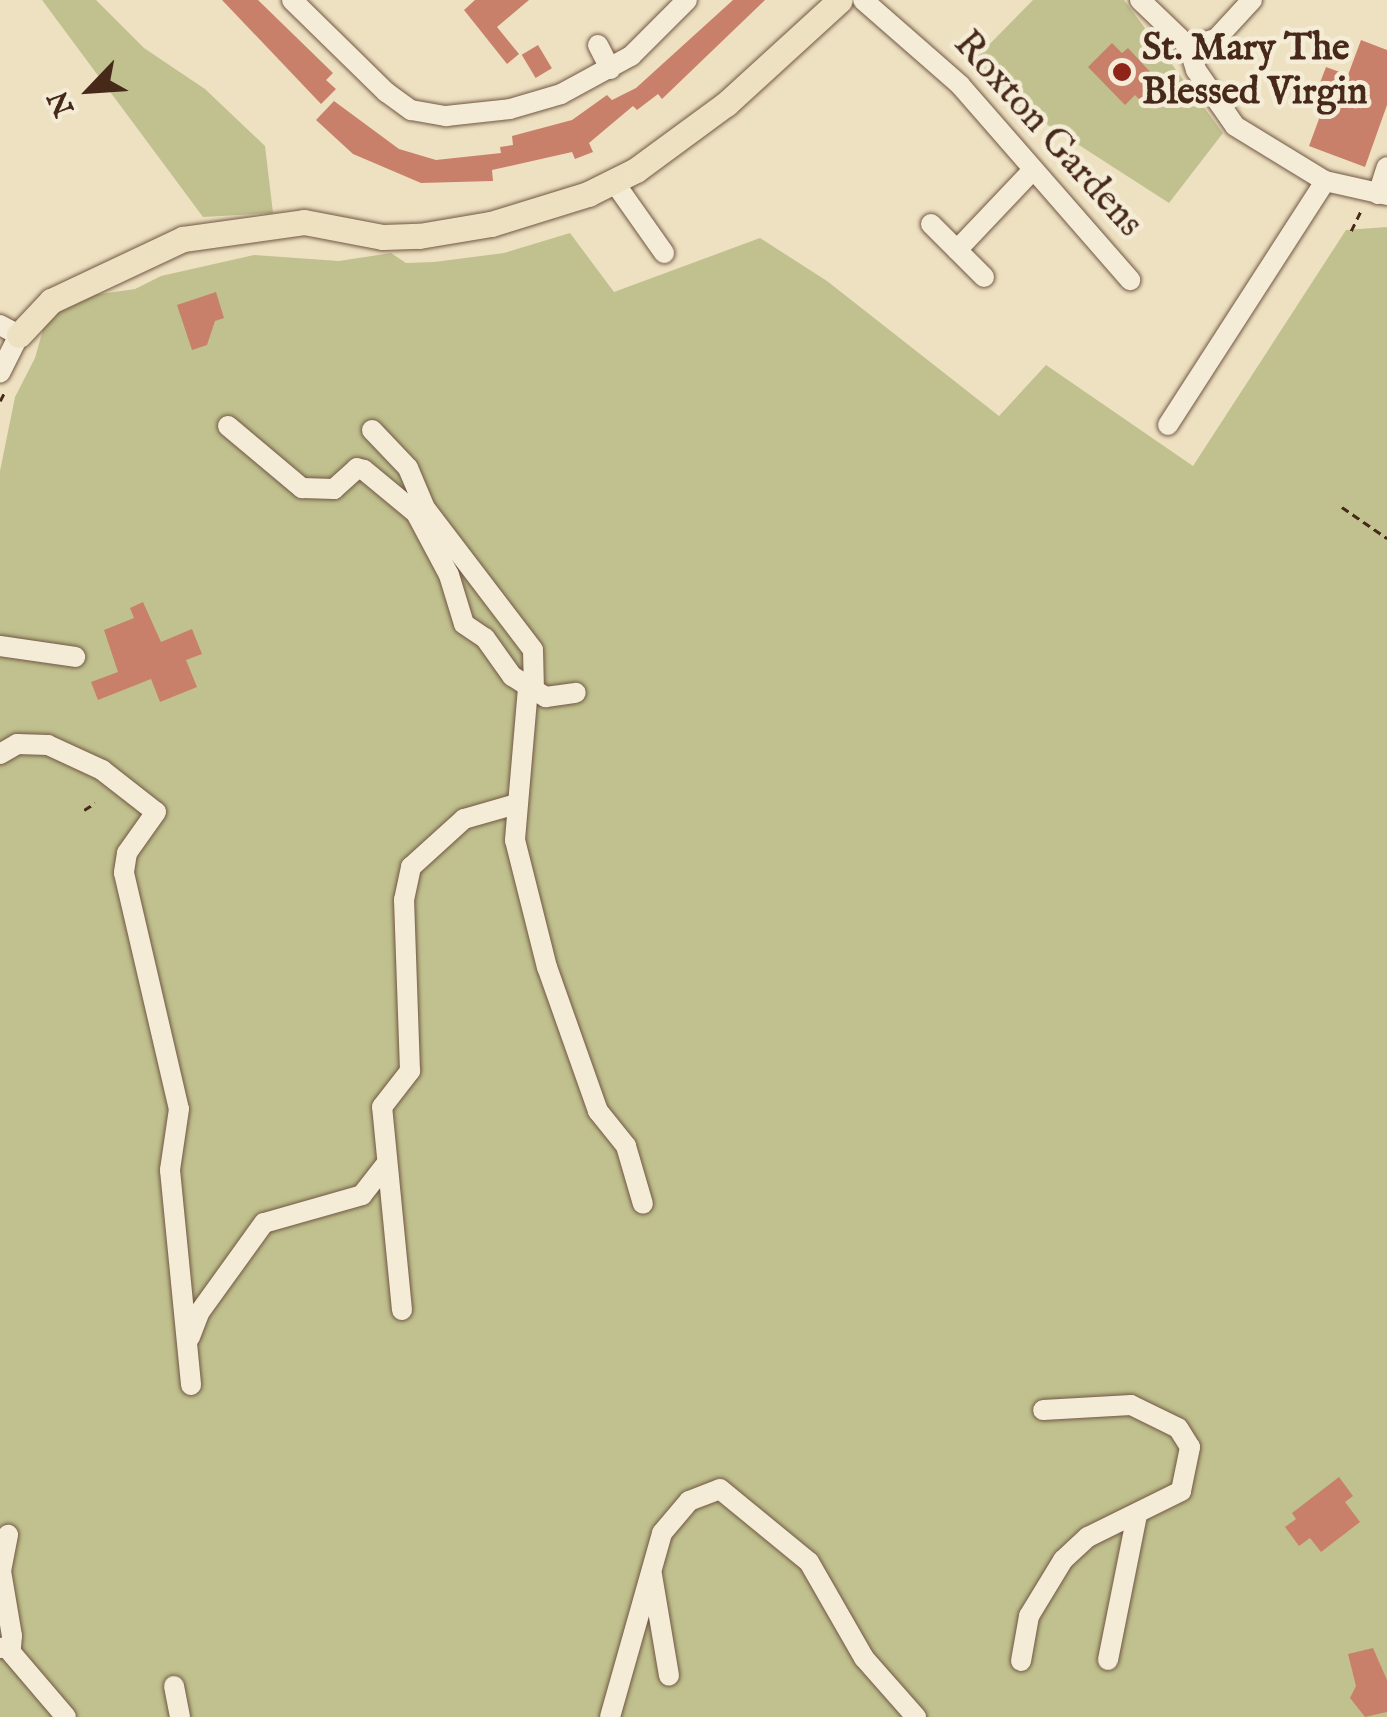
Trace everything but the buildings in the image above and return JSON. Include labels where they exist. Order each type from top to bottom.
[{"type":"main road","points":[[5,326],[183,239],[304,222],[382,237],[419,236],[491,224],[614,182],[726,104],[840,0]]},
{"type":"street","points":[[292,0],[410,110],[446,116],[510,110],[610,69],[687,0]]},
{"type":"street","name":"Roxton Gardens","points":[[863,0],[960,85],[1130,280]]},
{"type":"street","points":[[1140,0],[1189,47],[1196,70],[1243,119],[1325,181],[1378,194],[1387,167]]},
{"type":"street","points":[[1189,47],[1216,39],[1252,0]]},
{"type":"street","points":[[598,45],[610,69]]},
{"type":"street","points":[[957,250],[1033,170]]},
{"type":"street","points":[[1168,425],[1325,181]]},
{"type":"street","points":[[614,182],[664,253]]},
{"type":"street","points":[[931,224],[984,277]]},
{"type":"street","points":[[1,367],[5,326]]},
{"type":"street","points":[[228,426],[302,488],[334,488],[357,468],[377,436],[408,468],[426,508],[533,650],[515,840],[547,967],[598,1111],[626,1146],[643,1204]]},
{"type":"street","points":[[357,468],[416,513],[450,575],[464,624],[530,689],[546,697],[576,693]]},
{"type":"street","points":[[0,646],[74,657]]},
{"type":"street","points":[[0,754],[18,744],[48,745],[102,770],[156,812],[127,852],[124,873],[179,1109],[170,1170],[191,1386]]},
{"type":"street","points":[[402,1310],[382,1107],[410,1072],[404,900],[411,868],[464,819],[516,804]]},
{"type":"street","points":[[188,1343],[200,1312],[264,1223],[362,1195],[386,1164]]},
{"type":"street","points":[[1021,1661],[1029,1616],[1063,1560],[1088,1537],[1137,1515],[1184,1485],[1190,1446],[1178,1428],[1114,1401],[1043,1410]]},
{"type":"street","points":[[610,1717],[650,1568],[669,1521],[690,1490],[720,1489],[772,1526],[821,1578],[864,1658],[916,1717]]},
{"type":"street","points":[[1108,1660],[1137,1515]]},
{"type":"street","points":[[8,1535],[0,1571],[12,1620],[4,1648],[66,1717]]},
{"type":"street","points":[[650,1568],[669,1676]]},
{"type":"street","points":[[174,1686],[180,1717]]},
{"type":"path","points":[[1351,231],[1378,194]]},
{"type":"path","points":[[1342,507],[1387,538]]},
{"type":"path","points":[[84,810],[96,803]]},
{"type":"green space","points":[[42,0],[96,0],[144,48],[205,89],[265,146],[273,213],[203,217]]},
{"type":"green space","points":[[1033,0],[1124,0],[1223,133],[1169,203],[1012,102],[972,62]]},
{"type":"green space","points":[[1387,227],[1387,1717],[0,1717],[0,471],[15,397],[35,358],[51,301],[135,289],[161,276],[254,255],[339,261],[391,253],[406,263],[434,262],[504,253],[570,233],[614,292],[760,238],[827,281],[999,416],[1046,365],[1193,466],[1346,230]]},
{"type":"place","name":"St. Mary The Blessed Virgin","points":[[1122,72]]}]
